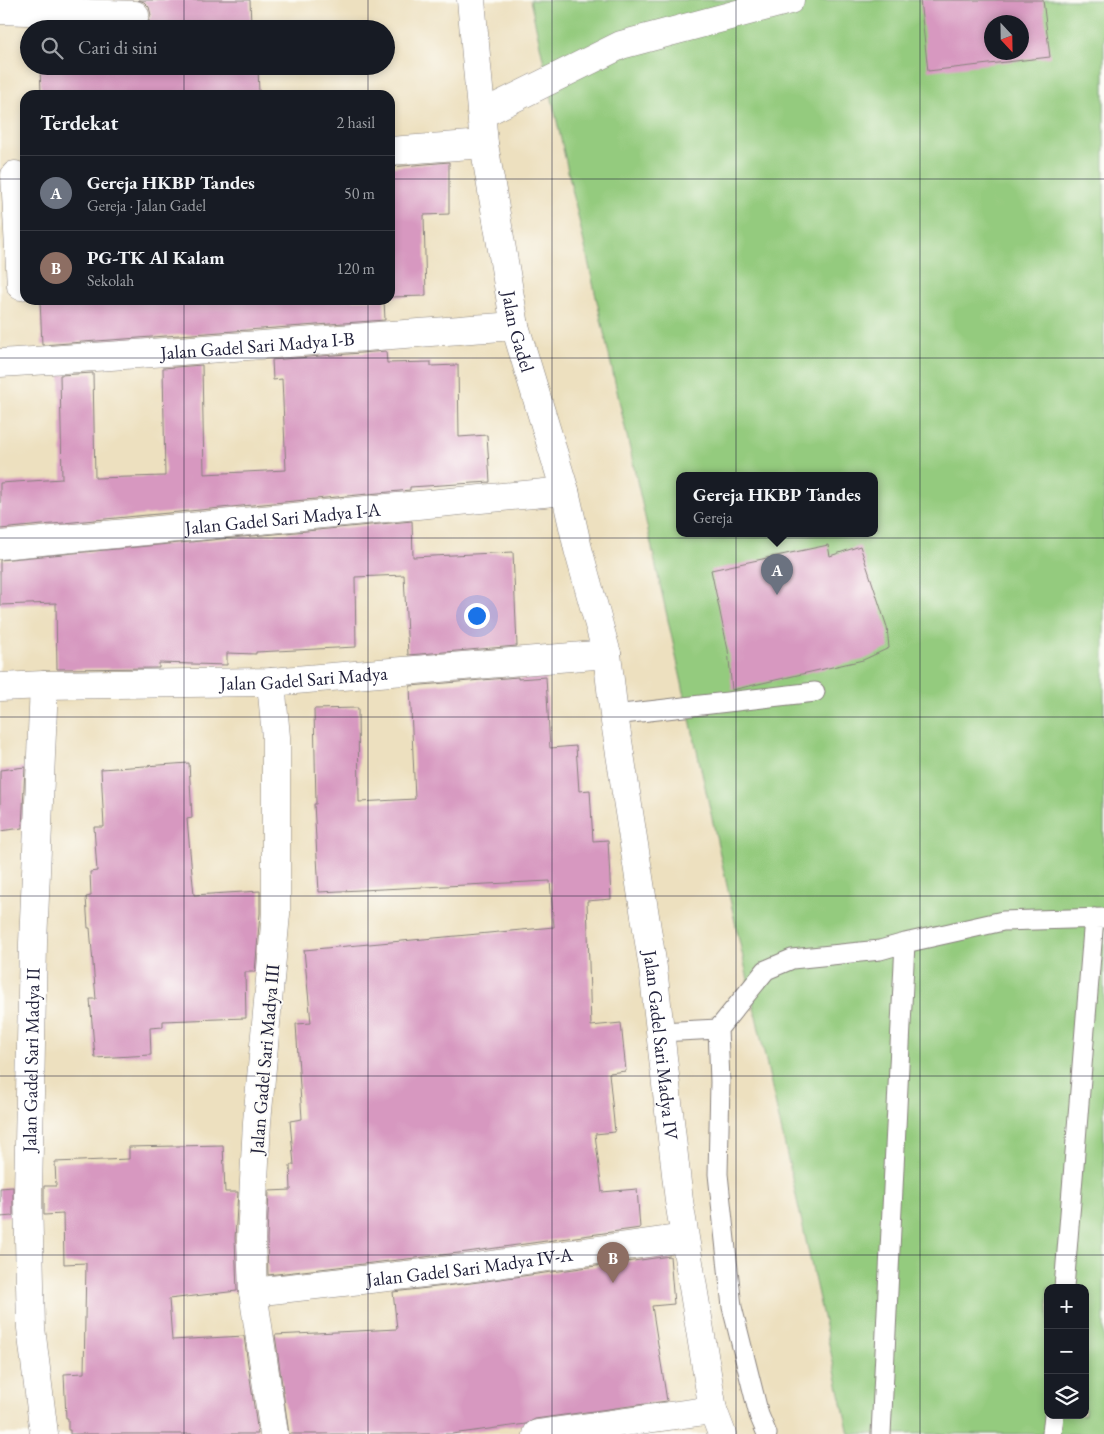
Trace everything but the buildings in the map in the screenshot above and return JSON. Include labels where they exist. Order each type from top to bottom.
[{"type":"street","name":"Jalan Gadel","points":[[471,0],[484,144],[515,326],[565,491],[578,549],[607,654]]},
{"type":"street","points":[[482,114],[621,45],[790,0]]},
{"type":"street","points":[[0,10],[135,15]]},
{"type":"street","points":[[395,151],[484,144]]},
{"type":"street","points":[[13,176],[20,272]]},
{"type":"street","name":"Jalan Gadel Sari Madya I-B","points":[[0,363],[135,355],[308,340],[515,326]]},
{"type":"street","name":"Jalan Gadel Sari Madya I-A","points":[[0,544],[565,491]]},
{"type":"street","name":"Jalan Gadel Sari Madya","points":[[0,687],[271,682],[607,654]]},
{"type":"street","name":"Jalan Gadel Sari Madya IV","points":[[607,654],[614,715],[653,968],[684,1238],[717,1422]]},
{"type":"street","name":"Jalan Gadel Sari Madya III","points":[[271,682],[276,737],[276,914],[257,1122],[251,1239],[253,1292],[274,1434]]},
{"type":"street","name":"Jalan Gadel Sari Madya II","points":[[44,685],[33,943],[28,1167],[31,1328],[44,1434]]},
{"type":"street","name":"Jalan Gadel Sari Madya IV-A","points":[[253,1292],[469,1268],[684,1238]]},
{"type":"street","points":[[537,1434],[717,1422]]},
{"type":"lane","points":[[614,715],[815,692]]},
{"type":"lane","points":[[767,1434],[759,1415],[732,1308],[718,1174],[720,1082],[718,1029],[766,970],[792,959],[880,950],[1003,921],[1099,918],[1064,1284]]},
{"type":"lane","points":[[881,1434],[905,943]]},
{"type":"lane","points":[[660,1032],[718,1029]]},
{"type":"lane","points":[[1052,1434],[1054,1419]]},
{"type":"green space","points":[[530,0],[1104,0],[1104,1434],[849,1434]]},
{"type":"place","name":"Gereja HKBP Tandes","points":[[777,595]]},
{"type":"place","name":"PG-TK Al Kalam","points":[[613,1283]]}]
